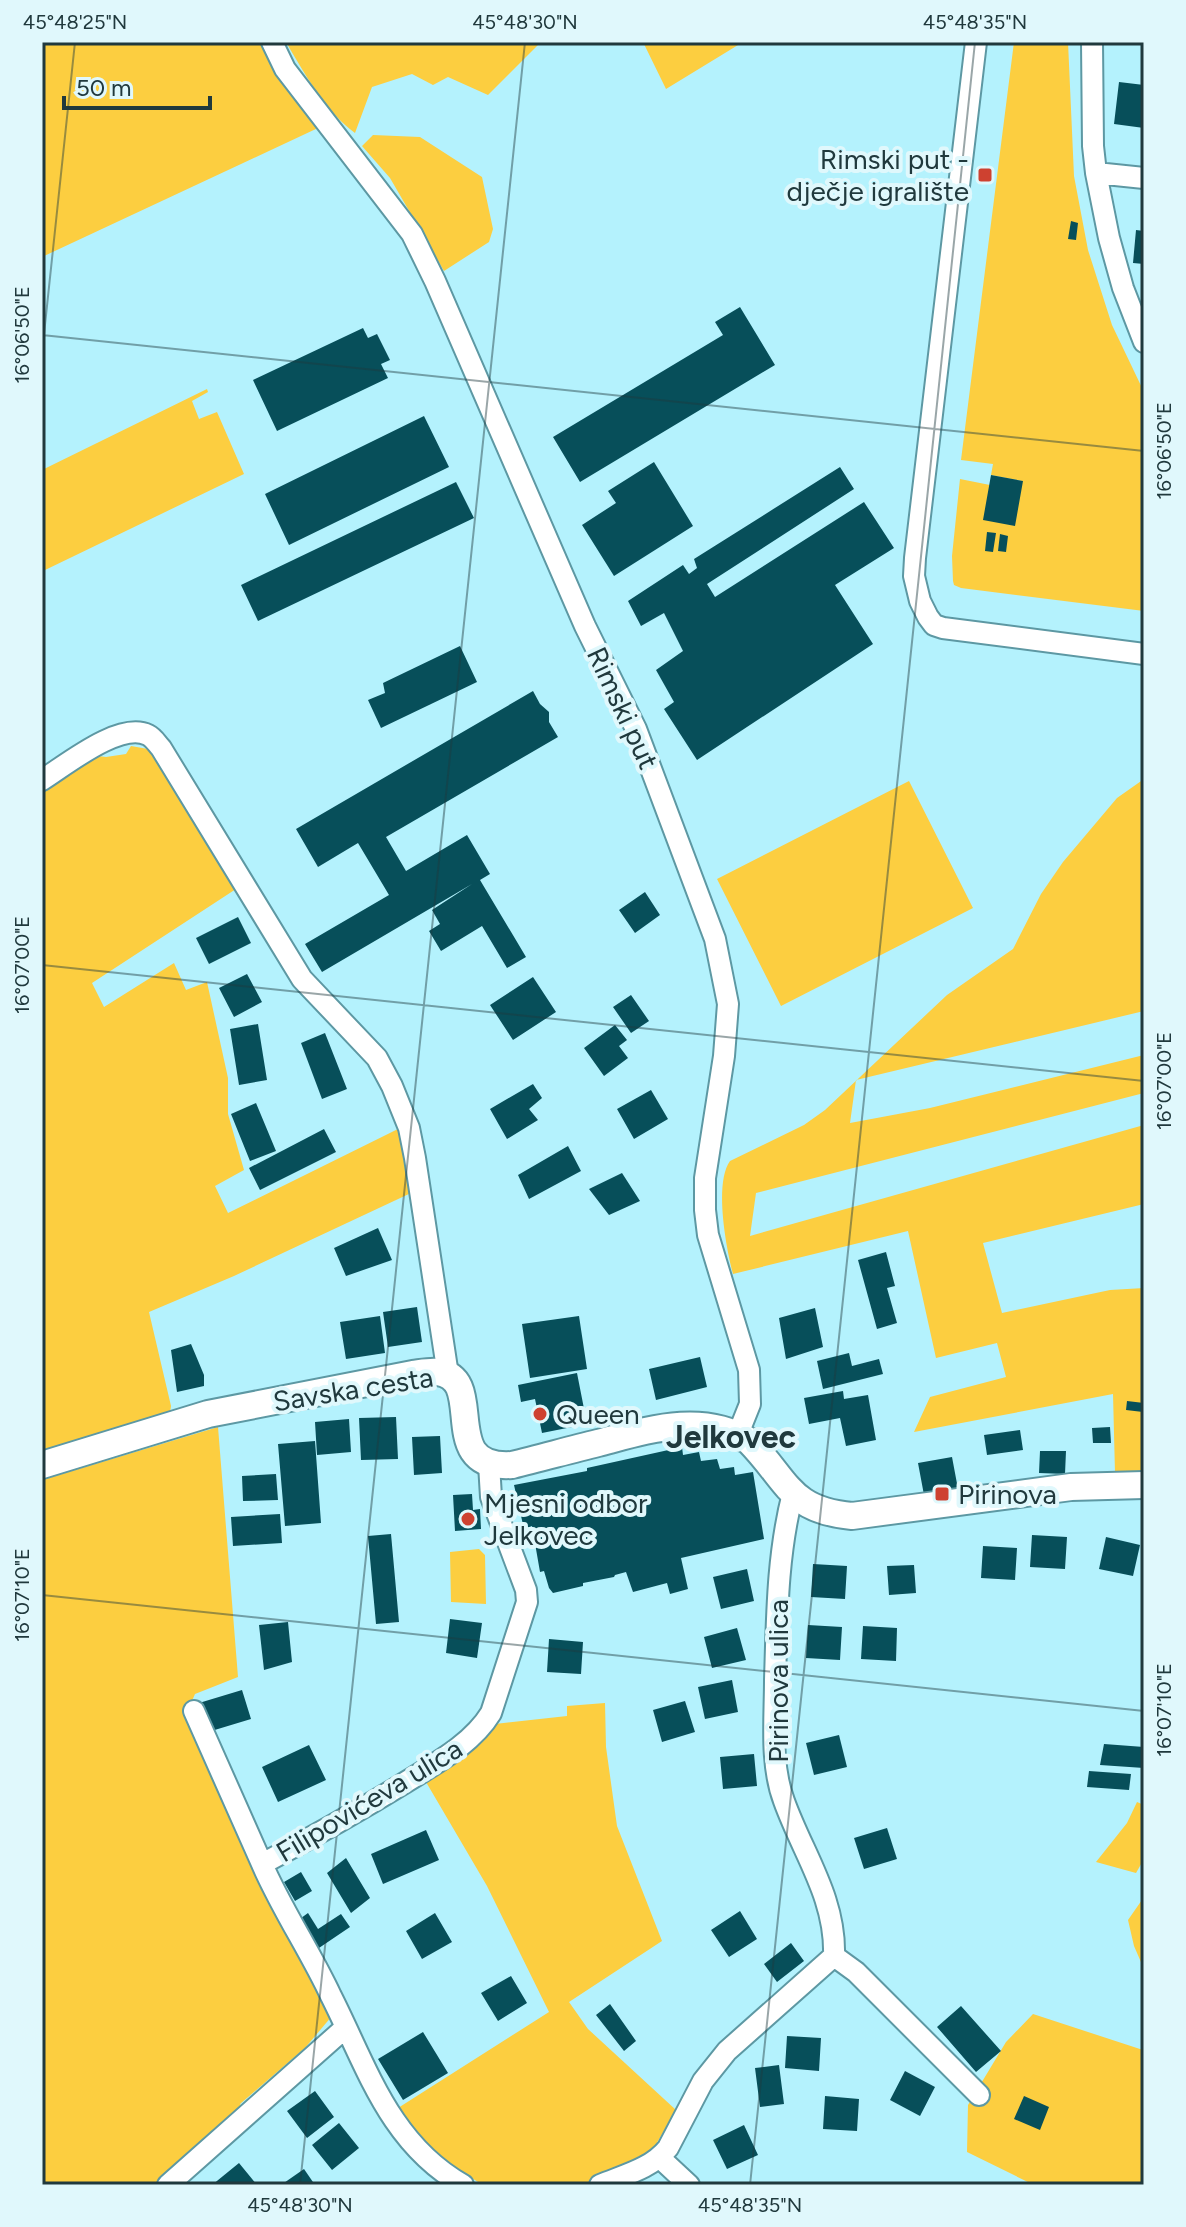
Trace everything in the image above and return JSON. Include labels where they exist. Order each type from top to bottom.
[{"type":"street","name":"Rimski put","points":[[272,42],[285,69],[412,234],[418,246],[585,626],[636,729],[715,939],[728,1004],[724,1056],[705,1178],[705,1210],[708,1235],[749,1370],[750,1404],[738,1434]]},
{"type":"street","points":[[976,42],[916,543],[914,576],[920,601],[934,625],[943,628],[1144,654]]},
{"type":"street","points":[[1092,42],[1096,173],[1120,276],[1144,342]]},
{"type":"street","points":[[1096,173],[1144,178]]},
{"type":"street","points":[[42,780],[117,735],[141,733],[151,736],[302,979],[377,1058],[409,1128],[448,1375]]},
{"type":"street","name":"Savska cesta","points":[[42,1465],[208,1414],[413,1374],[438,1372],[448,1375],[460,1389],[469,1445],[473,1454],[489,1464]]},
{"type":"street","points":[[489,1464],[512,1465],[669,1426],[701,1425],[738,1434],[762,1454],[805,1505],[826,1514],[852,1516],[1059,1488],[1144,1485]]},
{"type":"street","name":"Filipovićeva ulica","points":[[262,1864],[359,1811],[420,1773],[481,1728],[491,1713],[527,1602],[526,1590],[491,1497],[489,1464]]},
{"type":"street","name":"Pirinova ulica","points":[[793,1493],[783,1532],[778,1577],[774,1725],[777,1771],[783,1800],[819,1877],[833,1926],[834,1956]]},
{"type":"street","name":"Filipovićeva ulica","points":[[194,1711],[262,1864],[332,1997],[391,2120],[421,2155],[463,2185]]},
{"type":"street","points":[[600,2185],[660,2158],[703,2081],[727,2051],[834,1956],[856,1972],[979,2095]]},
{"type":"street","points":[[168,2185],[345,2028]]},
{"type":"street","points":[[660,2158],[689,2185]]},
{"type":"shaded area","points":[[42,42],[260,42],[300,106],[318,128],[42,257]]},
{"type":"shaded area","points":[[286,42],[541,42],[488,95],[448,77],[433,85],[412,74],[372,87],[355,133],[325,103]]},
{"type":"shaded area","points":[[643,42],[743,42],[666,89]]},
{"type":"shaded area","points":[[1014,42],[1068,42],[1074,176],[1088,250],[1112,325],[1144,392],[1144,611],[961,588],[953,581],[952,556],[960,479],[990,485],[1022,481],[991,475],[993,464],[961,460]]},
{"type":"shaded area","points":[[373,135],[420,137],[482,177],[493,229],[489,242],[444,271],[390,178],[362,146]]},
{"type":"shaded area","points":[[207,389],[208,392],[192,401],[199,419],[217,412],[244,474],[43,571],[42,470]]},
{"type":"shaded area","points":[[131,746],[148,749],[164,763],[236,889],[92,983],[104,1007],[174,963],[186,990],[207,982],[228,1078],[228,1114],[244,1170],[215,1186],[228,1213],[400,1128],[411,1193],[149,1312],[171,1406],[170,1413],[42,1450],[42,790],[98,756],[126,754]]},
{"type":"shaded area","points":[[1144,779],[1144,1011],[857,1080],[947,995],[1013,949],[1041,894],[1063,862],[1117,798]]},
{"type":"shaded area","points":[[909,781],[973,908],[781,1006],[717,879]]},
{"type":"shaded area","points":[[1144,1055],[1144,1093],[756,1193],[750,1236],[1144,1125],[1144,1204],[983,1243],[1002,1313],[1110,1290],[1144,1288],[1144,1473],[1115,1473],[1113,1394],[914,1432],[930,1397],[1006,1377],[997,1343],[936,1358],[908,1231],[733,1274],[722,1200],[725,1171],[730,1161],[804,1125],[856,1081],[850,1123],[930,1108]]},
{"type":"shaded area","points":[[218,1427],[238,1677],[195,1694],[188,1710],[332,2016],[305,2048],[240,2104],[243,2108],[159,2185],[42,2185],[42,1480]]},
{"type":"shaded area","points":[[479,1549],[485,1555],[486,1604],[451,1602],[450,1552]]},
{"type":"shaded area","points":[[605,1703],[606,1747],[617,1826],[662,1941],[569,2002],[588,2029],[676,2110],[651,2153],[602,2177],[580,2185],[483,2185],[429,2152],[398,2108],[549,2012],[487,1886],[426,1782],[480,1740],[495,1724],[567,1716],[567,1706]]},
{"type":"shaded area","points":[[1137,1802],[1144,1805],[1144,1859],[1136,1873],[1096,1862],[1127,1823]]},
{"type":"shaded area","points":[[1144,1897],[1144,1969],[1128,1920]]},
{"type":"shaded area","points":[[1033,2014],[1143,2050],[1144,2035],[1144,2185],[1034,2185],[967,2152],[968,2105],[1006,2042]]},
{"type":"building","points":[[1119,82],[1144,85],[1144,128],[1114,124]]},
{"type":"building","points":[[1071,221],[1078,223],[1076,240],[1068,239]]},
{"type":"building","points":[[1136,230],[1144,231],[1144,264],[1133,263]]},
{"type":"building","points":[[740,307],[775,365],[580,482],[553,437],[723,335],[715,322]]},
{"type":"building","points":[[363,328],[368,338],[377,334],[390,360],[381,364],[388,378],[277,431],[253,380]]},
{"type":"building","points":[[424,416],[449,467],[289,545],[265,494]]},
{"type":"building","points":[[654,462],[693,526],[614,576],[582,525],[616,503],[608,491]]},
{"type":"building","points":[[840,467],[854,489],[707,584],[715,597],[864,502],[894,548],[835,585],[873,644],[697,760],[664,709],[674,702],[656,670],[683,651],[664,613],[641,626],[628,601],[683,565],[689,574],[697,568],[694,559]]},
{"type":"building","points":[[991,475],[1023,481],[1015,526],[983,520]]},
{"type":"building","points":[[456,482],[474,518],[258,621],[241,585]]},
{"type":"building","points":[[987,532],[996,533],[993,552],[985,551]]},
{"type":"building","points":[[1000,534],[1008,536],[1006,552],[998,551]]},
{"type":"building","points":[[460,646],[477,682],[381,728],[368,700],[385,693],[383,683]]},
{"type":"building","points":[[533,691],[549,712],[549,722],[558,737],[386,837],[406,871],[467,835],[490,874],[480,880],[526,957],[507,968],[482,926],[441,951],[429,931],[440,924],[432,910],[472,884],[322,972],[305,944],[389,895],[358,843],[318,867],[296,829]]},
{"type":"building","points":[[645,892],[660,915],[635,933],[619,910]]},
{"type":"building","points":[[238,917],[251,943],[209,964],[196,938]]},
{"type":"building","points":[[247,974],[262,1002],[234,1017],[219,988]]},
{"type":"building","points":[[533,977],[556,1012],[513,1040],[490,1005]]},
{"type":"building","points":[[631,995],[649,1021],[631,1033],[613,1007]]},
{"type":"building","points":[[258,1024],[267,1080],[239,1085],[230,1029]]},
{"type":"building","points":[[615,1025],[627,1040],[619,1046],[628,1058],[604,1076],[584,1048]]},
{"type":"building","points":[[325,1033],[347,1089],[322,1099],[301,1043]]},
{"type":"building","points":[[533,1084],[542,1098],[529,1109],[538,1120],[507,1139],[490,1109]]},
{"type":"building","points":[[651,1090],[668,1119],[634,1139],[617,1109]]},
{"type":"building","points":[[256,1103],[276,1151],[250,1161],[231,1114]]},
{"type":"building","points":[[324,1129],[336,1152],[260,1190],[249,1168]]},
{"type":"building","points":[[568,1146],[581,1171],[529,1199],[518,1175]]},
{"type":"building","points":[[622,1173],[640,1201],[609,1215],[589,1189]]},
{"type":"building","points":[[378,1228],[392,1260],[346,1276],[334,1248]]},
{"type":"building","points":[[886,1252],[895,1286],[887,1288],[897,1323],[877,1329],[858,1260]]},
{"type":"building","points":[[417,1307],[422,1342],[388,1347],[383,1312]]},
{"type":"building","points":[[815,1308],[823,1347],[786,1359],[779,1318]]},
{"type":"building","points":[[380,1316],[385,1353],[346,1359],[340,1322]]},
{"type":"building","points":[[579,1316],[587,1369],[530,1378],[522,1324]]},
{"type":"building","points":[[191,1344],[204,1375],[204,1386],[177,1392],[171,1350]]},
{"type":"building","points":[[849,1353],[852,1366],[879,1359],[883,1374],[823,1389],[817,1361]]},
{"type":"building","points":[[700,1357],[707,1387],[656,1400],[649,1369]]},
{"type":"building","points":[[577,1373],[587,1424],[542,1433],[535,1399],[521,1402],[518,1385]]},
{"type":"building","points":[[843,1391],[844,1399],[868,1395],[876,1440],[846,1446],[840,1418],[809,1424],[804,1398]]},
{"type":"building","points":[[1127,1401],[1144,1403],[1143,1412],[1126,1410]]},
{"type":"building","points":[[396,1417],[398,1459],[361,1460],[359,1418]]},
{"type":"building","points":[[349,1419],[351,1452],[317,1455],[315,1422]]},
{"type":"building","points":[[1110,1427],[1111,1443],[1093,1443],[1092,1428]]},
{"type":"building","points":[[1020,1430],[1023,1450],[987,1455],[984,1435]]},
{"type":"building","points":[[440,1436],[442,1473],[414,1475],[412,1437]]},
{"type":"building","points":[[315,1441],[321,1523],[285,1526],[278,1444]]},
{"type":"building","points":[[682,1447],[683,1455],[699,1452],[701,1461],[717,1459],[720,1469],[734,1467],[735,1475],[753,1472],[764,1539],[681,1558],[688,1589],[670,1594],[667,1583],[633,1592],[626,1572],[553,1593],[544,1571],[540,1572],[532,1526],[524,1529],[514,1485],[587,1471],[587,1468]]},
{"type":"building","points":[[1040,1451],[1066,1451],[1065,1474],[1039,1473]]},
{"type":"building","points":[[952,1457],[958,1489],[924,1495],[918,1463]]},
{"type":"building","points":[[276,1474],[278,1500],[243,1501],[242,1476]]},
{"type":"building","name":"Mjesni odbor Jelkovec","points":[[472,1494],[473,1510],[480,1509],[481,1529],[455,1531],[453,1495]]},
{"type":"building","points":[[280,1514],[282,1543],[233,1546],[231,1517]]},
{"type":"building","points":[[391,1534],[399,1622],[376,1624],[368,1536]]},
{"type":"building","points":[[1032,1535],[1067,1537],[1065,1569],[1030,1567]]},
{"type":"building","points":[[1106,1537],[1140,1545],[1133,1576],[1099,1569]]},
{"type":"building","points":[[983,1546],[1017,1548],[1015,1580],[981,1578]]},
{"type":"building","points":[[813,1564],[847,1566],[845,1599],[811,1597]]},
{"type":"building","points":[[914,1565],[916,1593],[889,1595],[887,1566]]},
{"type":"building","points":[[747,1569],[754,1601],[721,1609],[713,1577]]},
{"type":"building","points":[[450,1619],[482,1623],[477,1658],[446,1653]]},
{"type":"building","points":[[288,1622],[292,1662],[264,1670],[259,1625]]},
{"type":"building","points":[[808,1625],[842,1627],[840,1660],[806,1658]]},
{"type":"building","points":[[863,1626],[897,1628],[896,1661],[861,1659]]},
{"type":"building","points":[[737,1628],[746,1660],[712,1668],[704,1637]]},
{"type":"building","points":[[549,1639],[583,1642],[581,1674],[547,1672]]},
{"type":"building","points":[[732,1680],[738,1712],[705,1719],[698,1687]]},
{"type":"building","points":[[242,1690],[251,1719],[208,1732],[199,1703]]},
{"type":"building","points":[[685,1701],[695,1732],[662,1742],[653,1710]]},
{"type":"building","points":[[839,1735],[847,1767],[814,1775],[806,1743]]},
{"type":"building","points":[[1104,1744],[1144,1747],[1144,1768],[1100,1765]]},
{"type":"building","points":[[309,1745],[326,1780],[278,1802],[262,1767]]},
{"type":"building","points":[[754,1754],[757,1786],[723,1789],[720,1757]]},
{"type":"building","points":[[1089,1771],[1131,1774],[1129,1790],[1087,1787]]},
{"type":"building","points":[[887,1828],[897,1859],[864,1869],[854,1838]]},
{"type":"building","points":[[426,1830],[439,1860],[383,1884],[371,1854]]},
{"type":"building","points":[[346,1858],[370,1898],[351,1913],[327,1873]]},
{"type":"building","points":[[301,1872],[312,1891],[295,1901],[284,1882]]},
{"type":"building","points":[[740,1911],[757,1939],[729,1957],[711,1930]]},
{"type":"building","points":[[308,1913],[318,1929],[341,1914],[350,1927],[316,1950],[297,1921]]},
{"type":"building","points":[[435,1913],[452,1942],[422,1959],[406,1931]]},
{"type":"building","points":[[791,1943],[804,1961],[777,1982],[764,1964]]},
{"type":"building","points":[[511,1976],[527,2003],[498,2021],[481,1993]]},
{"type":"building","points":[[610,2004],[636,2041],[624,2051],[596,2015]]},
{"type":"building","points":[[961,2006],[1001,2051],[976,2072],[937,2027]]},
{"type":"building","points":[[423,2032],[448,2073],[403,2100],[378,2059]]},
{"type":"building","points":[[787,2036],[821,2038],[819,2071],[785,2068]]},
{"type":"building","points":[[779,2065],[784,2104],[760,2107],[755,2068]]},
{"type":"building","points":[[905,2071],[935,2087],[920,2116],[890,2100]]},
{"type":"building","points":[[315,2091],[334,2117],[307,2138],[287,2111]]},
{"type":"building","points":[[825,2096],[859,2099],[857,2131],[823,2129]]},
{"type":"building","points":[[1024,2096],[1049,2107],[1040,2130],[1014,2119]]},
{"type":"building","points":[[339,2123],[359,2148],[332,2170],[312,2145]]},
{"type":"building","points":[[744,2125],[758,2155],[727,2169],[713,2140]]},
{"type":"building","points":[[239,2163],[257,2185],[212,2185]]},
{"type":"building","points":[[304,2169],[315,2185],[281,2185]]},
{"type":"place","name":"Rimski put - dječje igralište","points":[[985,175]]},
{"type":"place","name":"Queen","points":[[540,1414]]},
{"type":"place","name":"Pirinova","points":[[942,1494]]},
{"type":"place","name":"Mjesni odbor Jelkovec","points":[[468,1519]]},
{"type":"district","name":"Jelkovec","points":[[731,1437]]}]
